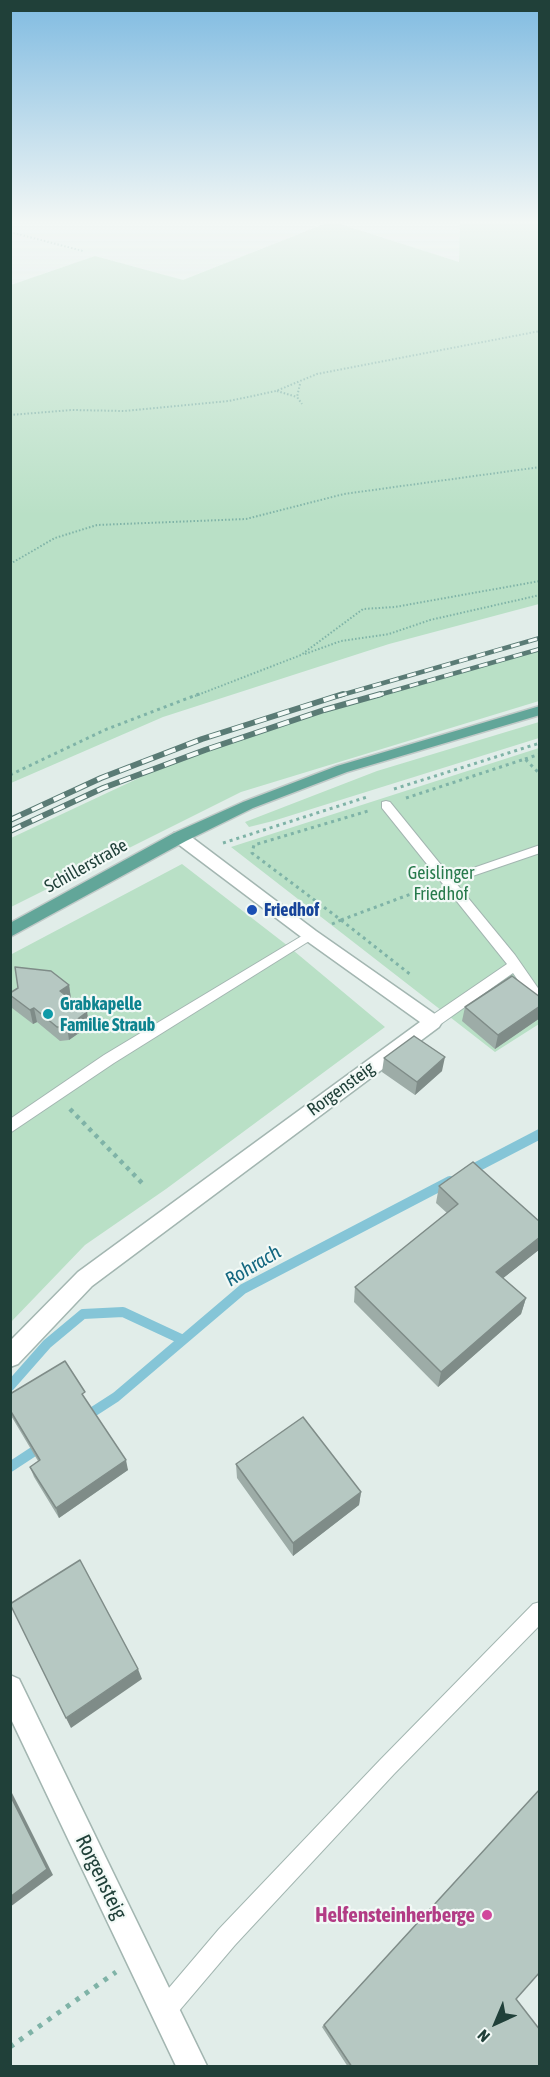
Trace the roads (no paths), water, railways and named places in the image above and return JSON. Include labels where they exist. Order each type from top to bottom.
[{"type":"main road","name":"Schillerstraße","points":[[10,931],[180,837],[248,805],[342,769],[540,710]]},
{"type":"street","points":[[180,837],[309,935],[433,1022]]},
{"type":"street","name":"Rorgensteig","points":[[10,1357],[85,1279],[433,1022]]},
{"type":"street","name":"Rorgensteig","points":[[10,1688],[192,2067]]},
{"type":"lane","points":[[386,805],[515,965],[540,1002]]},
{"type":"lane","points":[[447,881],[540,849]]},
{"type":"lane","points":[[10,1127],[129,1047],[309,935]]},
{"type":"lane","points":[[433,1022],[515,965]]},
{"type":"lane","points":[[165,2010],[227,1936],[387,1767],[540,1611]]},
{"type":"waterway","name":"Rohrach","points":[[467,1172],[540,1134]]},
{"type":"waterway","name":"Rohrach","points":[[85,1417],[116,1397],[243,1289],[450,1181]]},
{"type":"waterway","points":[[10,1386],[47,1344],[83,1314],[123,1312],[181,1339]]},
{"type":"waterway","name":"Rohrach","points":[[10,1467],[42,1446]]},
{"type":"railway","points":[[338,696],[540,638]]},
{"type":"railway","points":[[375,696],[540,649]]},
{"type":"railway","points":[[10,820],[101,778],[202,739],[343,694]]},
{"type":"railway","points":[[10,831],[103,788],[205,750],[324,710],[381,694]]},
{"type":"place","name":"Friedhof","points":[[252,910]]},
{"type":"place","name":"Grabkapelle Familie Straub","points":[[48,1014]]},
{"type":"place","name":"Helfensteinherberge","points":[[487,1915]]},
{"type":"park label","name":"Geislinger Friedhof","points":[[441,883]]}]
